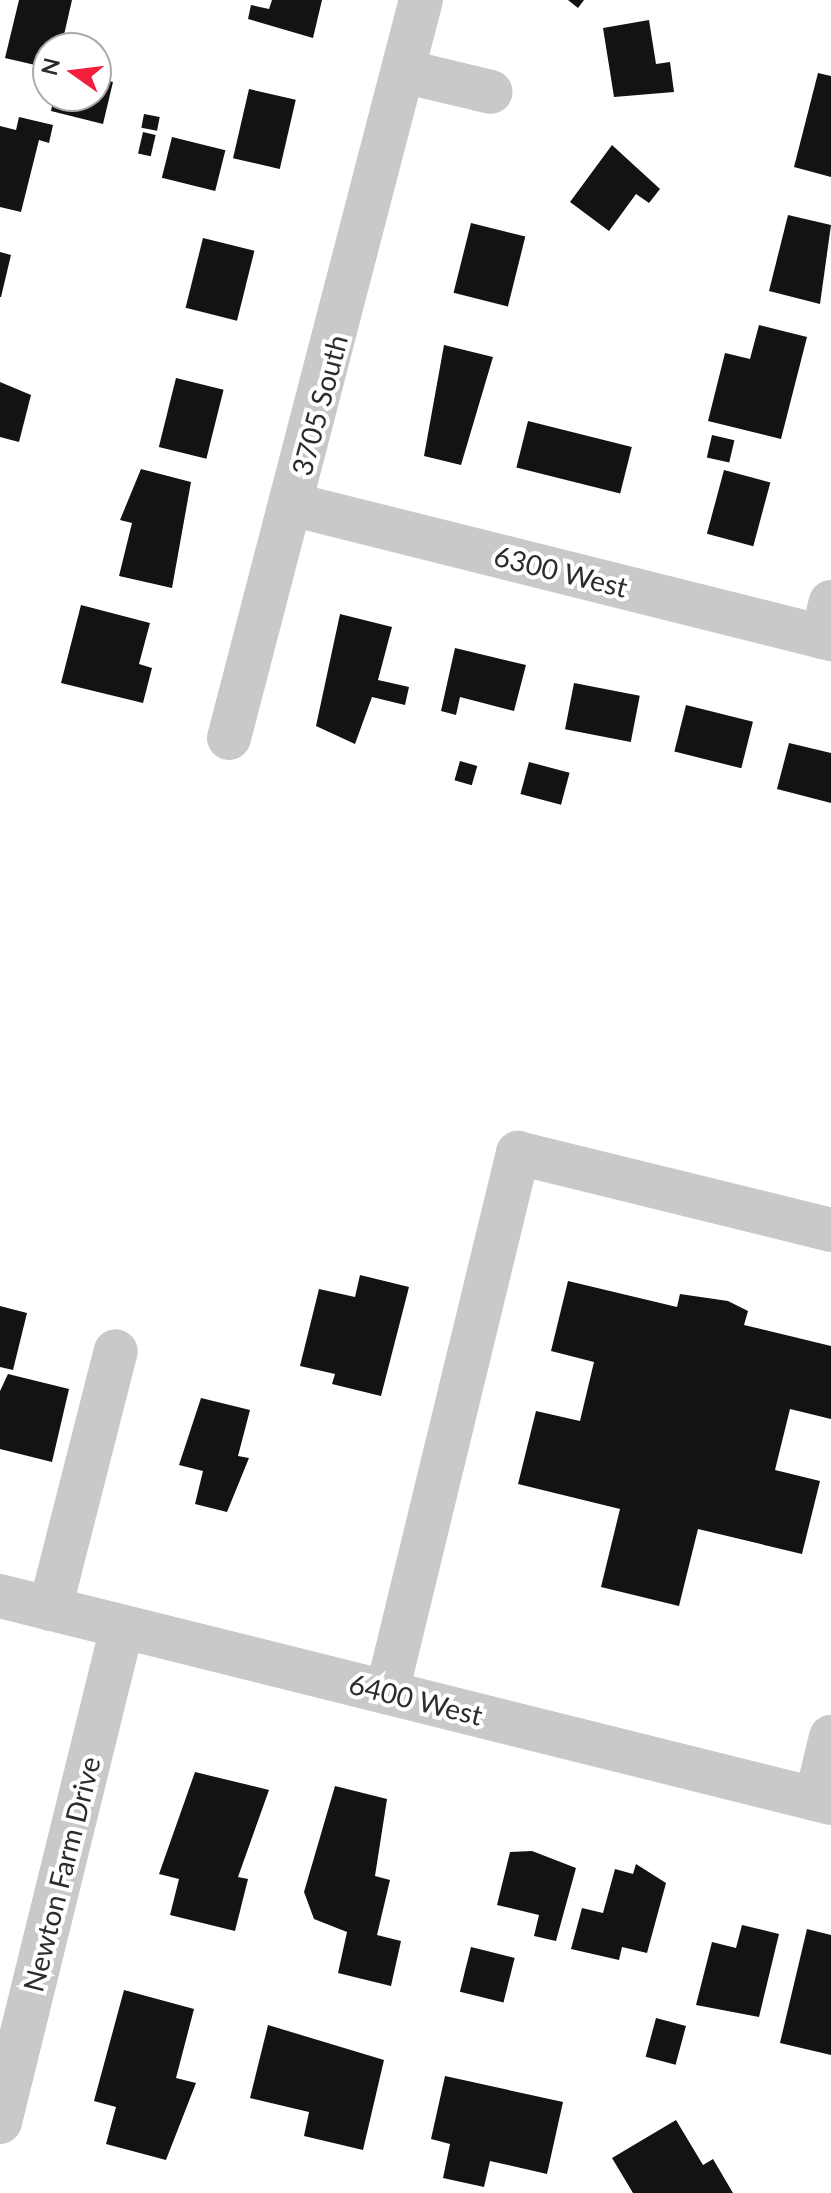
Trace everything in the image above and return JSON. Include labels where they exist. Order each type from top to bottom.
[{"type":"street","name":"3705 South","points":[[229,738],[421,0]]},
{"type":"street","points":[[403,71],[491,92]]},
{"type":"street","name":"6300 West","points":[[291,504],[828,626]]},
{"type":"street","points":[[387,1692],[518,1153],[831,1230]]},
{"type":"street","points":[[50,1609],[116,1351]]},
{"type":"street","name":"6400 West","points":[[0,1596],[823,1801]]},
{"type":"street","name":"Newton Farm Drive","points":[[0,2122],[122,1627]]},
{"type":"street","points":[[823,1801],[831,1737]]},
{"type":"building","points":[[19,0],[72,0],[65,32],[32,32],[32,64],[5,58]]},
{"type":"building","points":[[272,0],[322,0],[313,38],[248,19],[251,5],[269,9]]},
{"type":"building","points":[[568,0],[584,0],[578,8]]},
{"type":"building","points":[[649,20],[656,64],[670,62],[674,92],[614,97],[603,28]]},
{"type":"building","points":[[818,73],[831,76],[831,177],[794,167]]},
{"type":"building","points":[[249,89],[296,100],[280,169],[233,158]]},
{"type":"building","points":[[55,112],[106,112],[103,124]]},
{"type":"building","points":[[144,114],[160,117],[157,131],[141,128]]},
{"type":"building","points":[[19,117],[53,125],[49,143],[39,140],[21,212],[0,207],[0,126],[16,130]]},
{"type":"building","points":[[143,132],[156,135],[151,156],[138,153]]},
{"type":"building","points":[[172,137],[225,150],[215,191],[162,178]]},
{"type":"building","points":[[612,145],[660,189],[649,203],[636,194],[609,231],[570,202]]},
{"type":"building","points":[[788,215],[831,225],[820,304],[769,291]]},
{"type":"building","points":[[471,223],[525,237],[508,306],[454,293]]},
{"type":"building","points":[[203,238],[254,251],[237,321],[186,308]]},
{"type":"building","points":[[0,252],[11,255],[1,297],[0,297]]},
{"type":"building","points":[[759,325],[807,337],[781,439],[708,421],[725,353],[750,359]]},
{"type":"building","points":[[444,345],[493,357],[461,465],[424,456]]},
{"type":"building","points":[[176,378],[224,390],[206,459],[159,447]]},
{"type":"building","points":[[0,382],[31,395],[19,442],[0,437]]},
{"type":"building","points":[[528,421],[632,447],[620,493],[516,468]]},
{"type":"building","points":[[712,435],[734,440],[729,463],[707,457]]},
{"type":"building","points":[[141,469],[191,482],[172,588],[119,576],[132,523],[120,520]]},
{"type":"building","points":[[724,470],[770,482],[753,546],[707,534]]},
{"type":"building","points":[[81,605],[150,623],[139,664],[152,668],[143,703],[61,683]]},
{"type":"building","points":[[340,614],[392,627],[378,680],[409,687],[405,705],[372,697],[355,744],[316,726]]},
{"type":"building","points":[[455,648],[526,665],[514,711],[460,697],[456,715],[441,711]]},
{"type":"building","points":[[574,683],[640,696],[631,742],[565,729]]},
{"type":"building","points":[[686,705],[753,722],[741,768],[674,752]]},
{"type":"building","points":[[789,743],[831,753],[831,803],[777,789]]},
{"type":"building","points":[[460,761],[477,766],[472,785],[454,780]]},
{"type":"building","points":[[529,762],[570,773],[561,805],[520,794]]},
{"type":"building","points":[[360,1275],[409,1287],[381,1396],[332,1384],[335,1374],[300,1366],[319,1289],[355,1297]]},
{"type":"building","points":[[568,1281],[677,1307],[680,1294],[728,1301],[748,1311],[744,1325],[831,1346],[831,1419],[790,1409],[775,1470],[820,1481],[802,1554],[698,1529],[679,1606],[601,1587],[620,1509],[518,1484],[536,1411],[580,1421],[594,1362],[551,1351]]},
{"type":"building","points":[[0,1306],[27,1313],[13,1370],[0,1367]]},
{"type":"building","points":[[8,1374],[69,1389],[52,1462],[0,1449],[0,1391]]},
{"type":"building","points":[[201,1398],[250,1410],[238,1456],[249,1458],[227,1512],[195,1504],[203,1471],[179,1465]]},
{"type":"building","points":[[195,1772],[269,1790],[238,1877],[248,1879],[235,1931],[170,1915],[179,1879],[159,1874]]},
{"type":"building","points":[[335,1786],[387,1799],[375,1876],[390,1880],[377,1935],[401,1941],[391,1986],[338,1973],[347,1932],[314,1919],[304,1892]]},
{"type":"building","points":[[532,1851],[576,1868],[556,1941],[534,1936],[539,1915],[497,1905],[510,1852]]},
{"type":"building","points":[[636,1864],[666,1883],[647,1953],[622,1947],[619,1960],[571,1949],[582,1908],[603,1913],[615,1869],[633,1874]]},
{"type":"building","points":[[742,1925],[779,1934],[759,2017],[696,2005],[712,1942],[736,1948]]},
{"type":"building","points":[[807,1929],[831,1935],[831,2055],[780,2043]]},
{"type":"building","points":[[471,1947],[515,1958],[504,2003],[460,1992]]},
{"type":"building","points":[[124,1990],[194,2009],[176,2078],[196,2083],[166,2160],[106,2144],[116,2107],[94,2101]]},
{"type":"building","points":[[656,2018],[686,2026],[676,2065],[646,2057]]},
{"type":"building","points":[[268,2025],[384,2060],[363,2150],[304,2136],[309,2112],[250,2098]]},
{"type":"building","points":[[445,2076],[563,2102],[547,2174],[490,2161],[484,2187],[443,2178],[450,2144],[431,2139]]},
{"type":"building","points":[[676,2120],[703,2165],[713,2159],[733,2193],[633,2193],[612,2158]]}]
